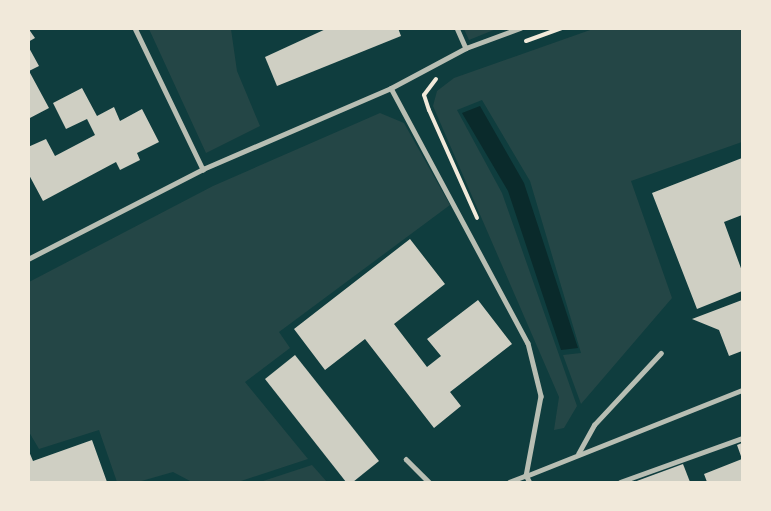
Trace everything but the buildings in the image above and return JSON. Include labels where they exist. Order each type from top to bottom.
[{"type":"lane","points":[[135,28],[203,169]]},
{"type":"lane","points":[[457,28],[466,48]]},
{"type":"lane","points":[[28,259],[203,169],[391,88],[466,48],[520,28]]},
{"type":"lane","points":[[391,88],[528,343],[541,396],[526,476],[529,483]]},
{"type":"lane","points":[[578,454],[594,425],[661,353]]},
{"type":"lane","points":[[510,483],[742,390]]},
{"type":"lane","points":[[620,483],[742,438]]},
{"type":"lane","points":[[406,459],[429,483]]},
{"type":"path","points":[[521,42],[562,28]]},
{"type":"path","points":[[440,76],[424,95],[481,227]]},
{"type":"shaded area","points":[[149,29],[231,29],[237,71],[260,126],[206,153]]},
{"type":"shaded area","points":[[464,29],[496,29],[469,40]]},
{"type":"shaded area","points":[[593,29],[742,29],[742,142],[631,181],[672,298],[581,404],[563,355],[581,353],[530,181],[482,100],[457,110],[502,193],[577,406],[564,428],[554,430],[559,397],[433,106],[437,91],[454,78]]},
{"type":"shaded area","points":[[480,106],[524,183],[578,348],[561,350],[508,191],[462,113]]},
{"type":"shaded area","points":[[380,113],[404,123],[450,205],[279,332],[290,348],[245,382],[308,459],[238,482],[192,482],[173,472],[138,482],[117,482],[99,430],[39,449],[29,432],[29,282],[213,186]]},
{"type":"shaded area","points":[[312,465],[327,482],[260,482]]}]
